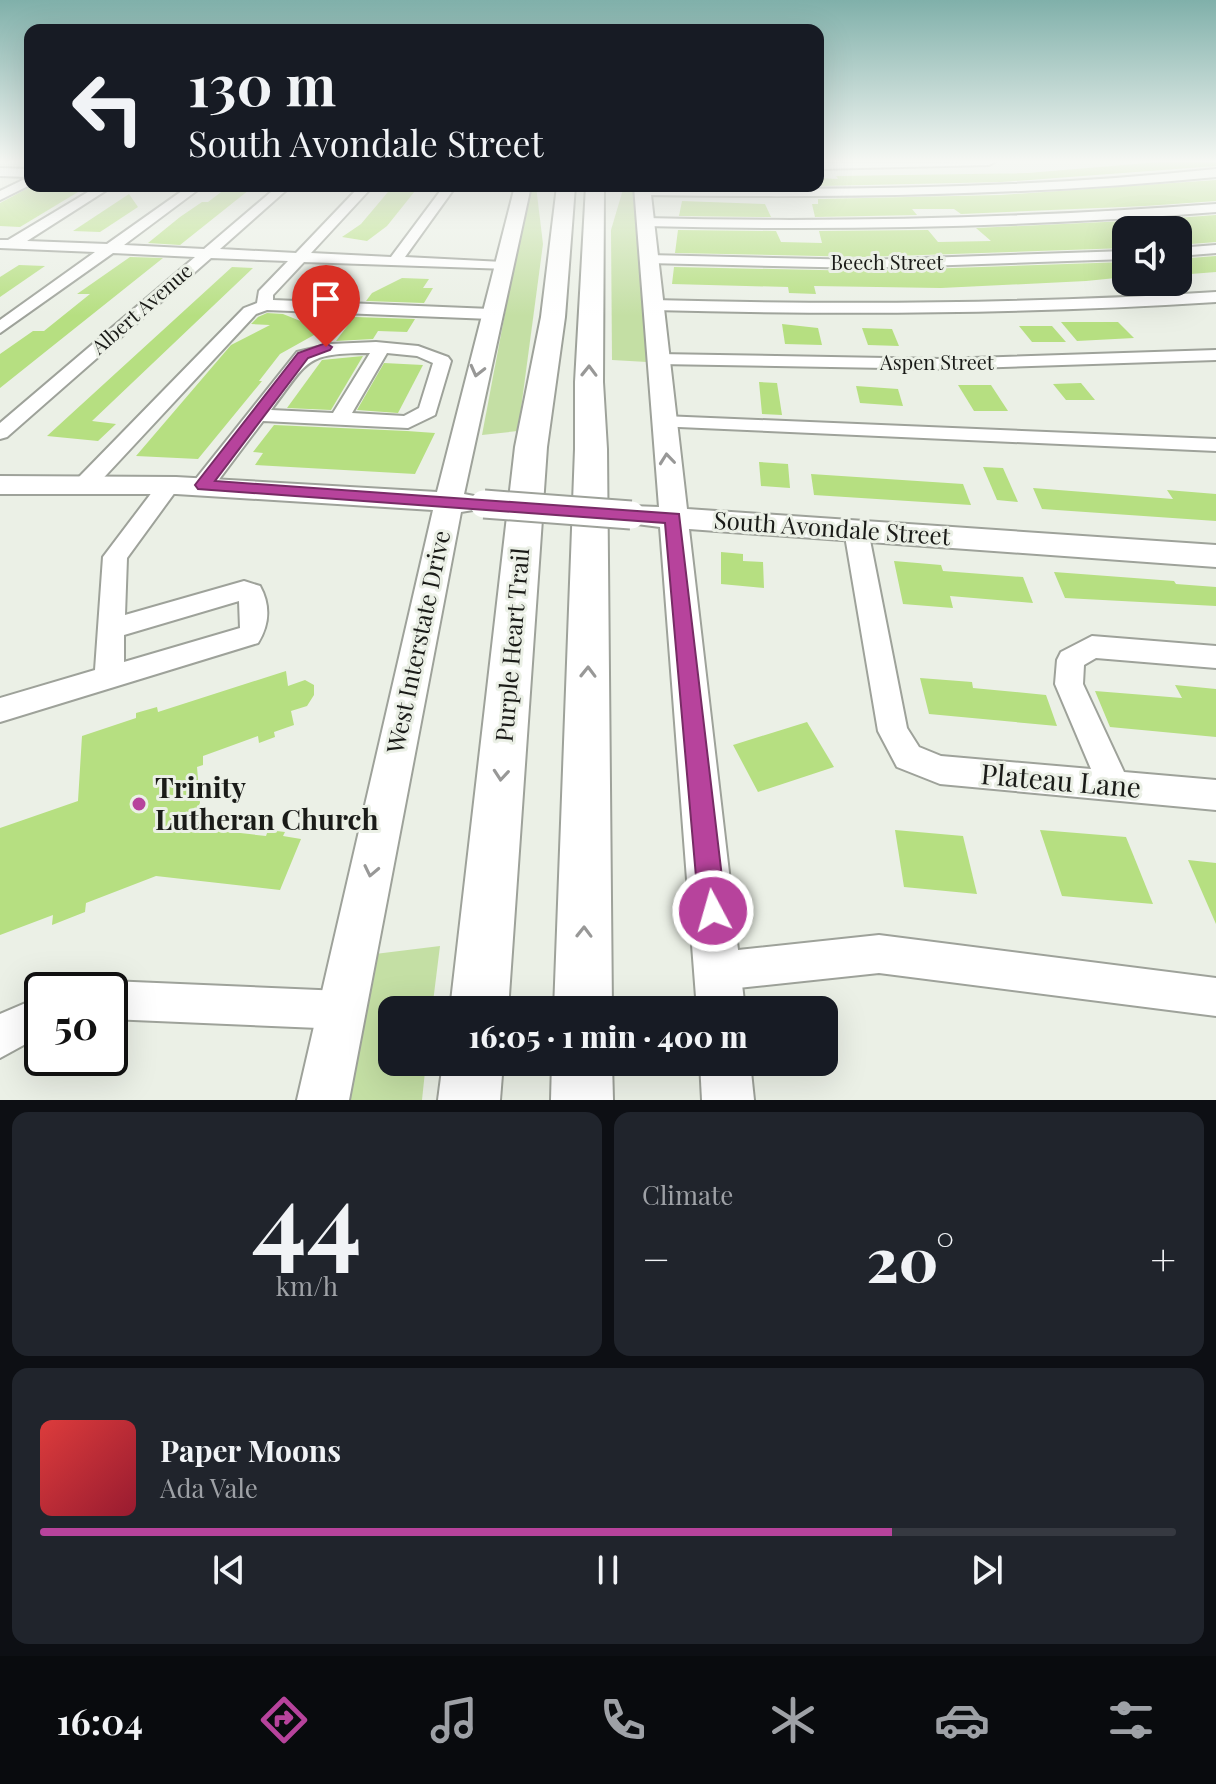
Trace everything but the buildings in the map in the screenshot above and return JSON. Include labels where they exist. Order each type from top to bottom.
[{"type":"highway","points":[[544,213],[553,317]]},
{"type":"highway","name":"Purple Heart Trail","points":[[480,996],[531,447],[553,317],[563,213]]},
{"type":"highway","points":[[583,996],[592,282],[621,213]]},
{"type":"highway","points":[[469,1100],[472,1076]]},
{"type":"highway","points":[[582,1076],[582,1100]]},
{"type":"main road","name":"West Interstate Drive","points":[[323,1100],[449,502],[516,213]]},
{"type":"main road","points":[[633,213],[648,259],[720,996]]},
{"type":"main road","name":"South Avondale Street","points":[[0,485],[87,482],[203,485],[1216,556]]},
{"type":"main road","points":[[726,1076],[728,1100]]},
{"type":"street","points":[[4,247],[61,213]]},
{"type":"street","points":[[0,328],[159,213]]},
{"type":"street","name":"Albert Avenue","points":[[0,433],[254,213]]},
{"type":"street","points":[[265,305],[265,294],[341,213]]},
{"type":"street","points":[[395,261],[430,213]]},
{"type":"street","points":[[789,213],[914,226],[1150,213]]},
{"type":"street","points":[[4,247],[503,266]]},
{"type":"street","points":[[1192,251],[1216,249]]},
{"type":"street","name":"Beech Street","points":[[648,259],[865,264],[1112,255]]},
{"type":"street","points":[[653,305],[1020,309],[1216,297]]},
{"type":"street","points":[[87,482],[250,311],[265,305],[491,314]]},
{"type":"street","points":[[203,485],[303,356],[309,352],[333,347],[429,352],[442,361],[428,411],[417,419],[399,424],[258,415]]},
{"type":"street","points":[[338,420],[381,349]]},
{"type":"street","name":"Aspen Street","points":[[658,359],[942,364],[1216,355]]},
{"type":"street","points":[[663,422],[1216,445]]},
{"type":"street","points":[[109,678],[115,557],[170,484]]},
{"type":"street","name":"Plateau Lane","points":[[856,530],[893,731],[908,757],[940,770],[1216,795]]},
{"type":"street","points":[[0,710],[249,636],[255,626],[251,593],[244,590],[112,629]]},
{"type":"street","points":[[1114,785],[1069,684],[1071,660],[1092,647],[1216,657]]},
{"type":"street","points":[[719,971],[879,954],[1216,997]]},
{"type":"street","points":[[128,1001],[342,1010]]},
{"type":"street","points":[[0,1038],[4,1032],[24,1023]]},
{"type":"green space","points":[[524,213],[539,213],[543,244],[518,431],[482,435]]},
{"type":"green space","points":[[616,213],[636,213],[647,362],[612,360],[611,230]]},
{"type":"green space","points":[[440,946],[434,996],[378,996],[378,1076],[425,1076],[422,1100],[344,1100],[375,954]]},
{"type":"place","name":"Trinity Lutheran Church","points":[[139,804]]},
{"type":"route","points":[[326,347],[303,356],[203,485],[673,518],[713,911]]}]
